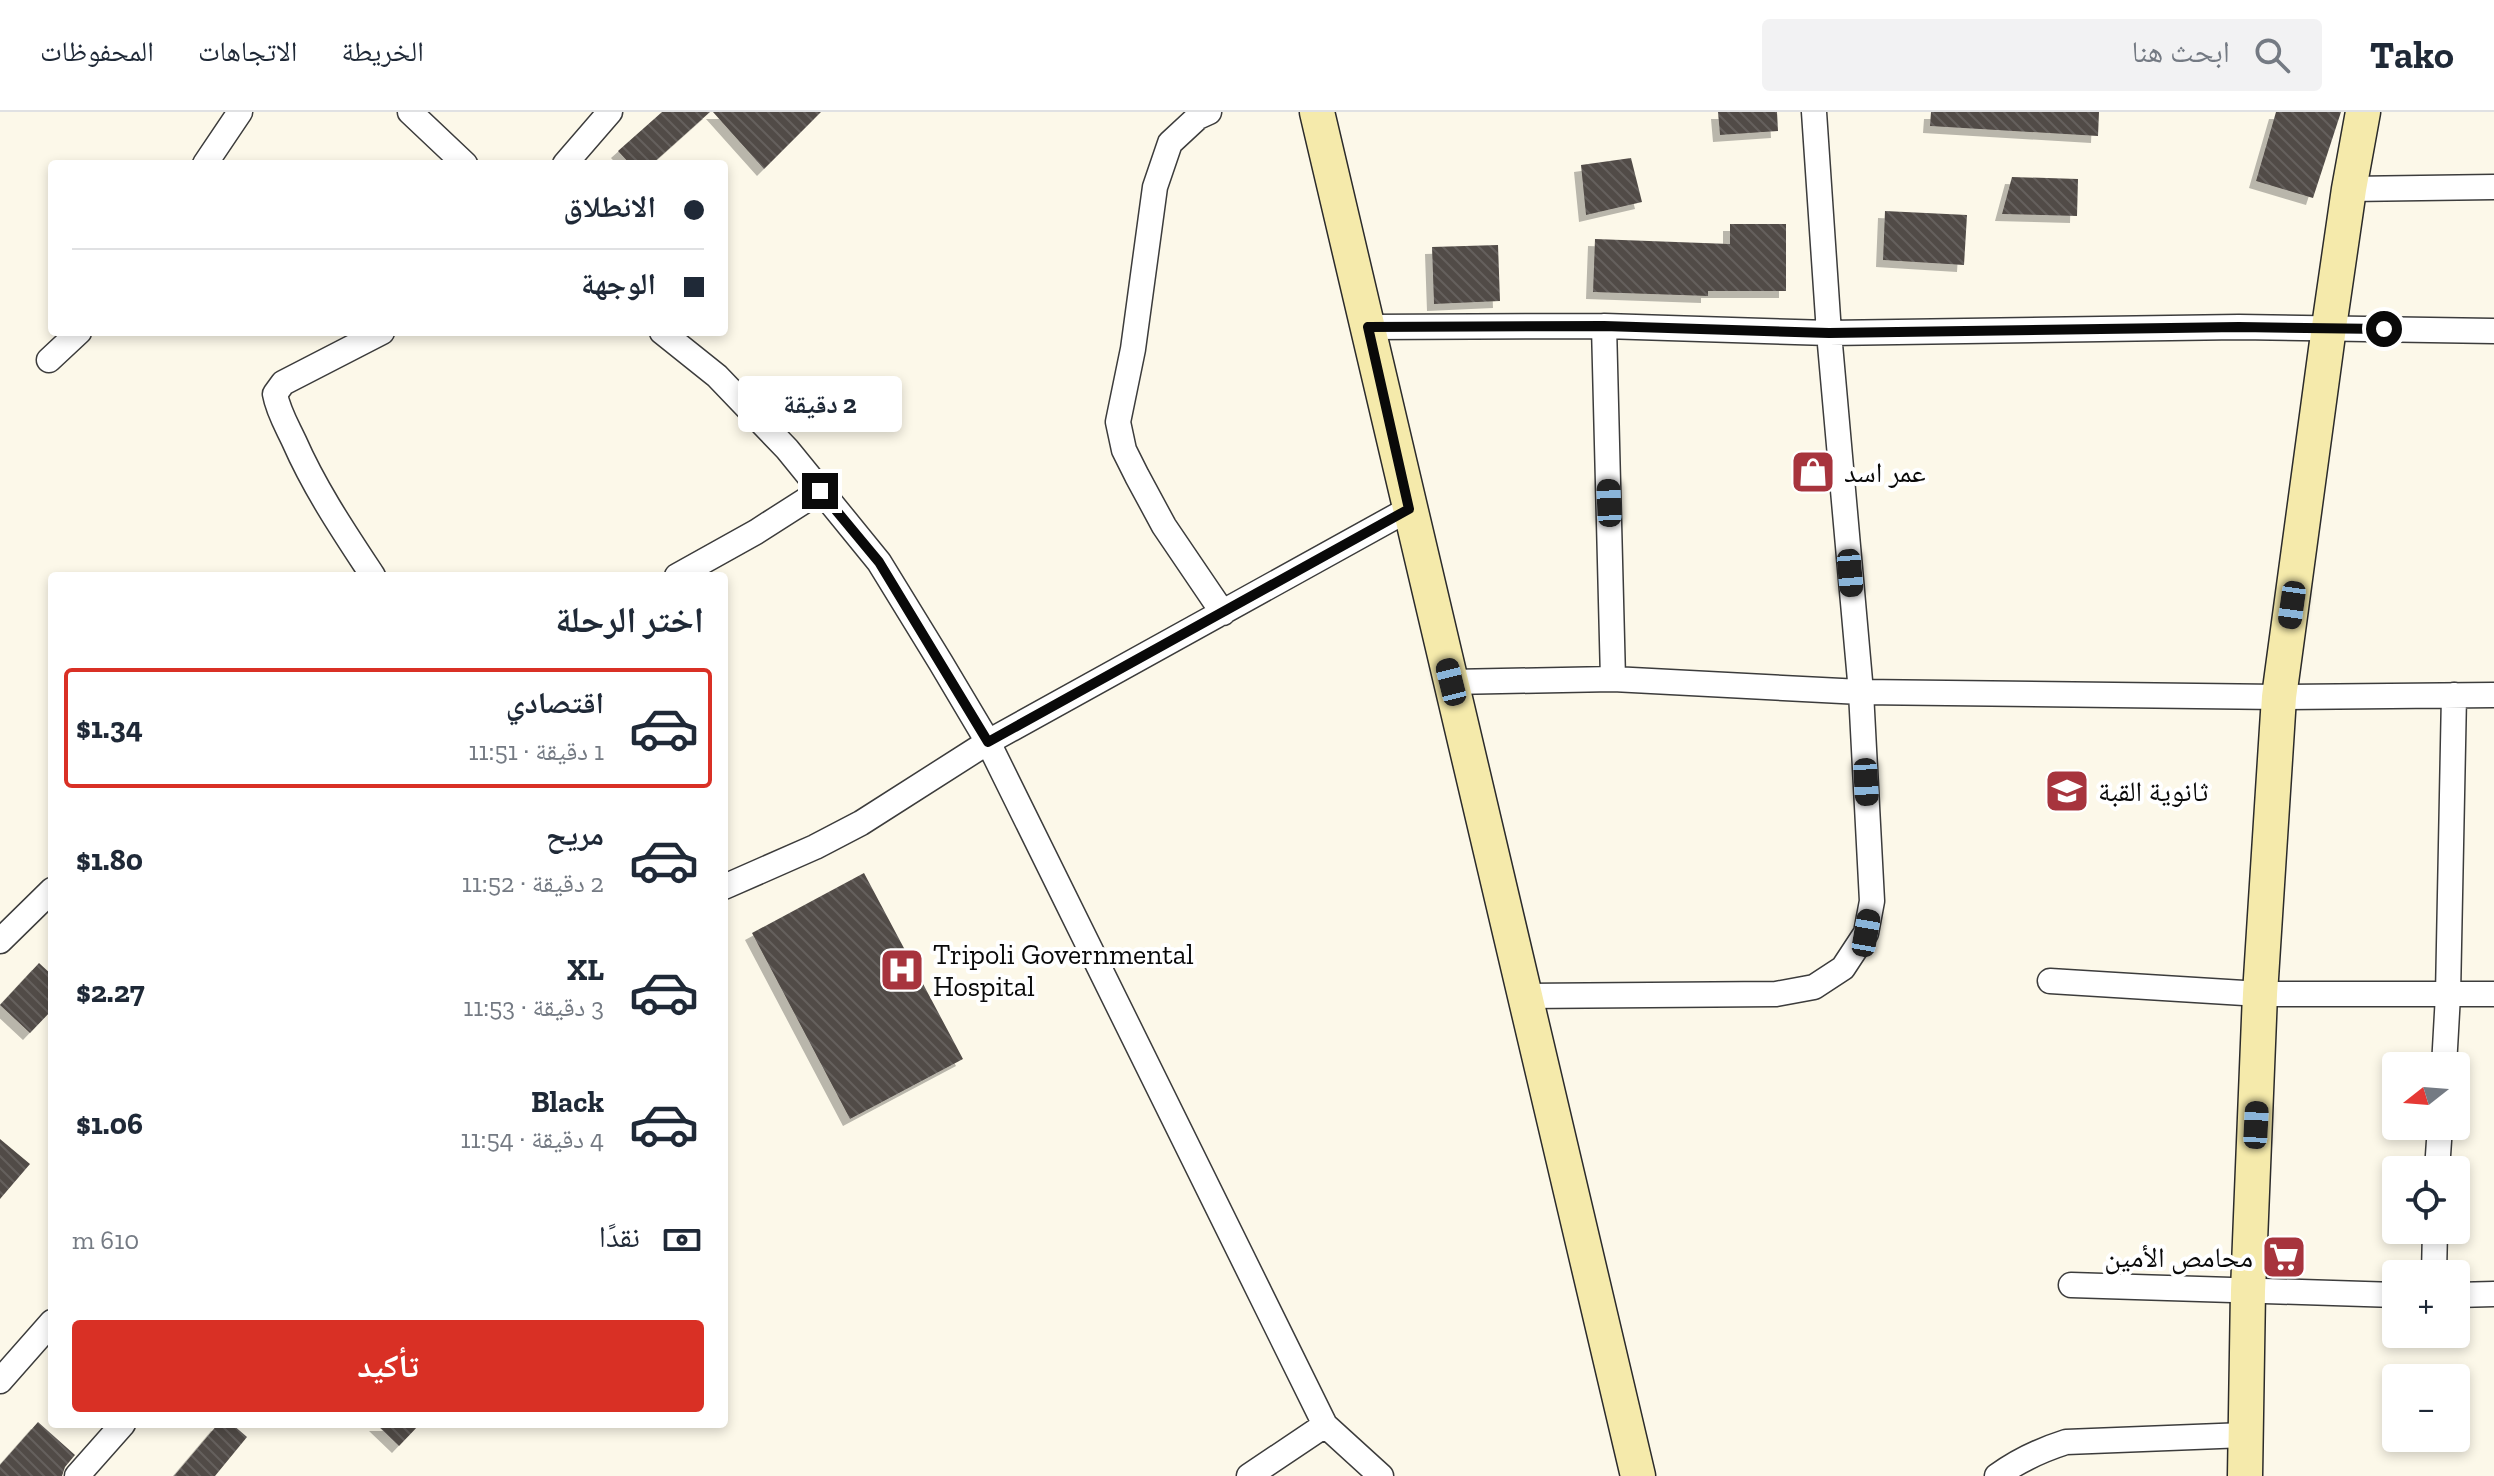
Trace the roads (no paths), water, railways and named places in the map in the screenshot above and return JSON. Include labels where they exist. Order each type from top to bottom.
[{"type":"main road","points":[[1317,112],[1638,1476]]},
{"type":"main road","points":[[2245,1476],[2248,1291],[2260,994],[2279,697],[2329,327],[2363,112]]},
{"type":"street","points":[[208,160],[240,112]]},
{"type":"street","points":[[410,112],[461,160]]},
{"type":"street","points":[[568,160],[610,112]]},
{"type":"street","points":[[1209,112],[1198,117],[1170,143],[1155,187],[1133,349],[1118,422],[1124,450],[1164,526],[1223,613]]},
{"type":"street","points":[[1524,996],[1776,994],[1814,987],[1843,968],[1866,933],[1872,901],[1861,692],[1829,333],[1814,112]]},
{"type":"street","points":[[2349,189],[2494,187]]},
{"type":"street","points":[[1604,326],[1613,679]]},
{"type":"street","points":[[1368,327],[1604,326],[1829,333],[2329,327],[2494,331]]},
{"type":"street","points":[[49,360],[75,336]]},
{"type":"street","points":[[370,572],[325,504],[275,394],[283,383],[374,336]]},
{"type":"street","points":[[667,336],[717,376],[787,449],[879,562],[988,742],[1325,1425],[1381,1476]]},
{"type":"street","points":[[684,572],[756,532],[820,491]]},
{"type":"street","points":[[728,885],[861,823],[988,742],[1409,509]]},
{"type":"street","points":[[1451,682],[1613,679],[1861,692],[2279,697],[2494,695]]},
{"type":"street","points":[[2445,1052],[2454,695]]},
{"type":"street","points":[[0,941],[48,894]]},
{"type":"street","points":[[2050,981],[2260,994],[2494,994]]},
{"type":"street","points":[[2071,1285],[2382,1295]]},
{"type":"street","points":[[2470,1295],[2494,1294]]},
{"type":"street","points":[[0,1381],[48,1327]]},
{"type":"street","points":[[1249,1476],[1325,1425]]},
{"type":"street","points":[[77,1476],[119,1428]]},
{"type":"street","points":[[1997,1476],[2013,1464],[2066,1442],[2245,1435]]},
{"type":"place","name":"عمر اسد","points":[[1813,472]]},
{"type":"place","name":"ثانوية القبة","points":[[2067,791]]},
{"type":"place","name":"Tripoli Governmental Hospital","points":[[902,970]]},
{"type":"place","name":"محامص الأمين","points":[[2284,1257]]}]
